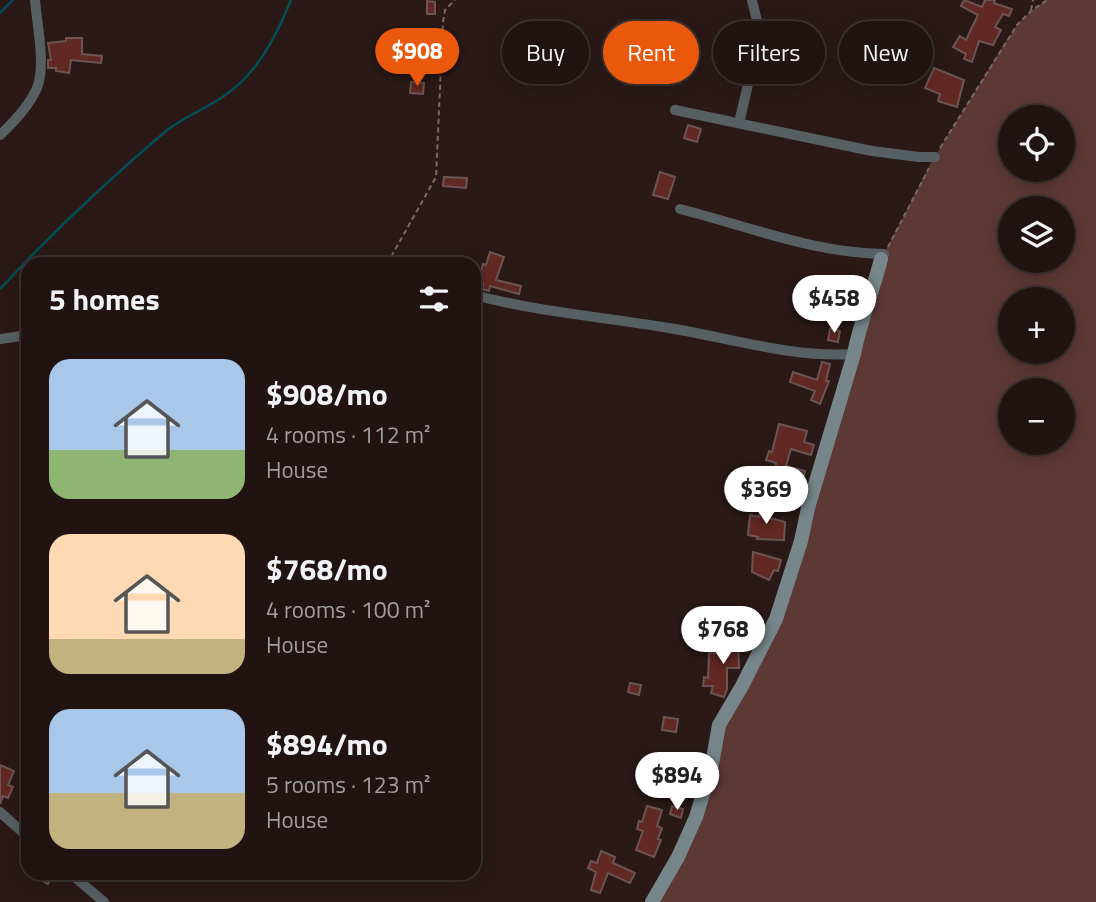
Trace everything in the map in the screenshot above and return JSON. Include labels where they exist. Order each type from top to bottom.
[{"type":"main road","points":[[652,902],[678,857],[696,817],[712,764],[719,725],[743,686],[776,619],[801,541],[859,328],[870,302],[883,256]]},
{"type":"street","points":[[0,135],[18,118],[37,88],[41,71],[36,0]]},
{"type":"street","points":[[740,123],[760,33],[752,0]]},
{"type":"street","points":[[675,110],[872,151],[935,157]]},
{"type":"street","points":[[680,209],[815,246],[883,256]]},
{"type":"street","points":[[481,296],[552,311],[670,328],[770,347],[840,355],[854,354]]},
{"type":"street","points":[[0,339],[21,336]]},
{"type":"street","points":[[0,812],[21,831]]},
{"type":"street","points":[[78,880],[104,902]]},
{"type":"path","points":[[391,257],[436,177],[443,22],[445,10],[456,0]]},
{"type":"path","points":[[1031,11],[1033,0]]},
{"type":"path","points":[[883,256],[935,157],[1003,46],[1017,25],[1047,0]]},
{"type":"shaded area","points":[[1047,0],[1096,0],[1096,902],[652,902],[678,857],[718,734],[776,619],[884,254],[932,161],[1017,25]]},
{"type":"building","points":[[964,0],[982,7],[985,0],[995,0],[994,3],[1012,9],[1009,16],[1003,14],[995,27],[1001,30],[993,45],[979,41],[972,62],[964,59],[966,54],[953,47],[960,36],[966,40],[978,15],[961,6]]},
{"type":"building","points":[[427,1],[435,2],[435,14],[427,14]]},
{"type":"building","points":[[66,38],[82,38],[82,54],[102,56],[101,63],[71,60],[69,73],[48,68],[48,60],[51,60],[48,43],[66,41]]},
{"type":"building","points":[[934,68],[964,80],[957,107],[938,101],[940,94],[925,88],[927,84],[933,84]]},
{"type":"building","points":[[411,82],[424,83],[423,94],[410,93]]},
{"type":"building","points":[[688,125],[701,129],[697,142],[684,138]]},
{"type":"building","points":[[660,172],[675,177],[668,199],[653,195]]},
{"type":"building","points":[[444,177],[467,178],[466,188],[443,186]]},
{"type":"building","points":[[490,252],[504,257],[496,280],[521,286],[519,294],[490,286],[489,291],[482,289],[481,272],[483,264],[486,265]]},
{"type":"building","points":[[810,284],[825,285],[824,293],[809,292]]},
{"type":"building","points":[[830,329],[840,331],[838,342],[828,340]]},
{"type":"building","points":[[822,362],[830,364],[826,381],[829,381],[820,404],[811,400],[815,391],[790,382],[793,372],[817,380]]},
{"type":"building","points":[[779,424],[807,431],[804,442],[814,445],[811,455],[791,449],[786,466],[805,471],[803,478],[786,474],[781,487],[782,499],[774,499],[771,485],[776,463],[766,460],[769,451],[772,452]]},
{"type":"building","points":[[760,504],[771,505],[770,518],[785,522],[784,540],[757,539],[758,537],[748,535],[750,515],[759,517]]},
{"type":"building","points":[[753,552],[781,560],[778,571],[774,570],[769,580],[752,572]]},
{"type":"building","points":[[726,633],[738,636],[739,668],[727,668],[727,689],[724,697],[711,693],[713,686],[703,686],[704,677],[708,678],[709,653],[723,654]]},
{"type":"building","points":[[630,683],[641,685],[639,695],[628,692]]},
{"type":"building","points":[[664,717],[678,719],[676,732],[662,730]]},
{"type":"building","points":[[0,765],[14,771],[8,785],[13,787],[8,798],[3,796],[0,804]]},
{"type":"building","points":[[647,806],[662,810],[657,826],[662,828],[658,839],[661,840],[654,857],[636,850],[643,831],[637,829],[639,821],[642,822]]},
{"type":"building","points":[[672,806],[683,809],[681,818],[670,814]]},
{"type":"building","points":[[601,851],[615,857],[613,863],[635,873],[630,883],[608,873],[600,893],[591,890],[596,872],[588,868],[591,861],[597,863]]},
{"type":"waterway","points":[[0,13],[13,0]]},
{"type":"waterway","points":[[31,257],[60,227],[172,126],[221,98],[245,79],[264,55],[291,0]]},
{"type":"waterway","points":[[0,289],[21,267]]}]
